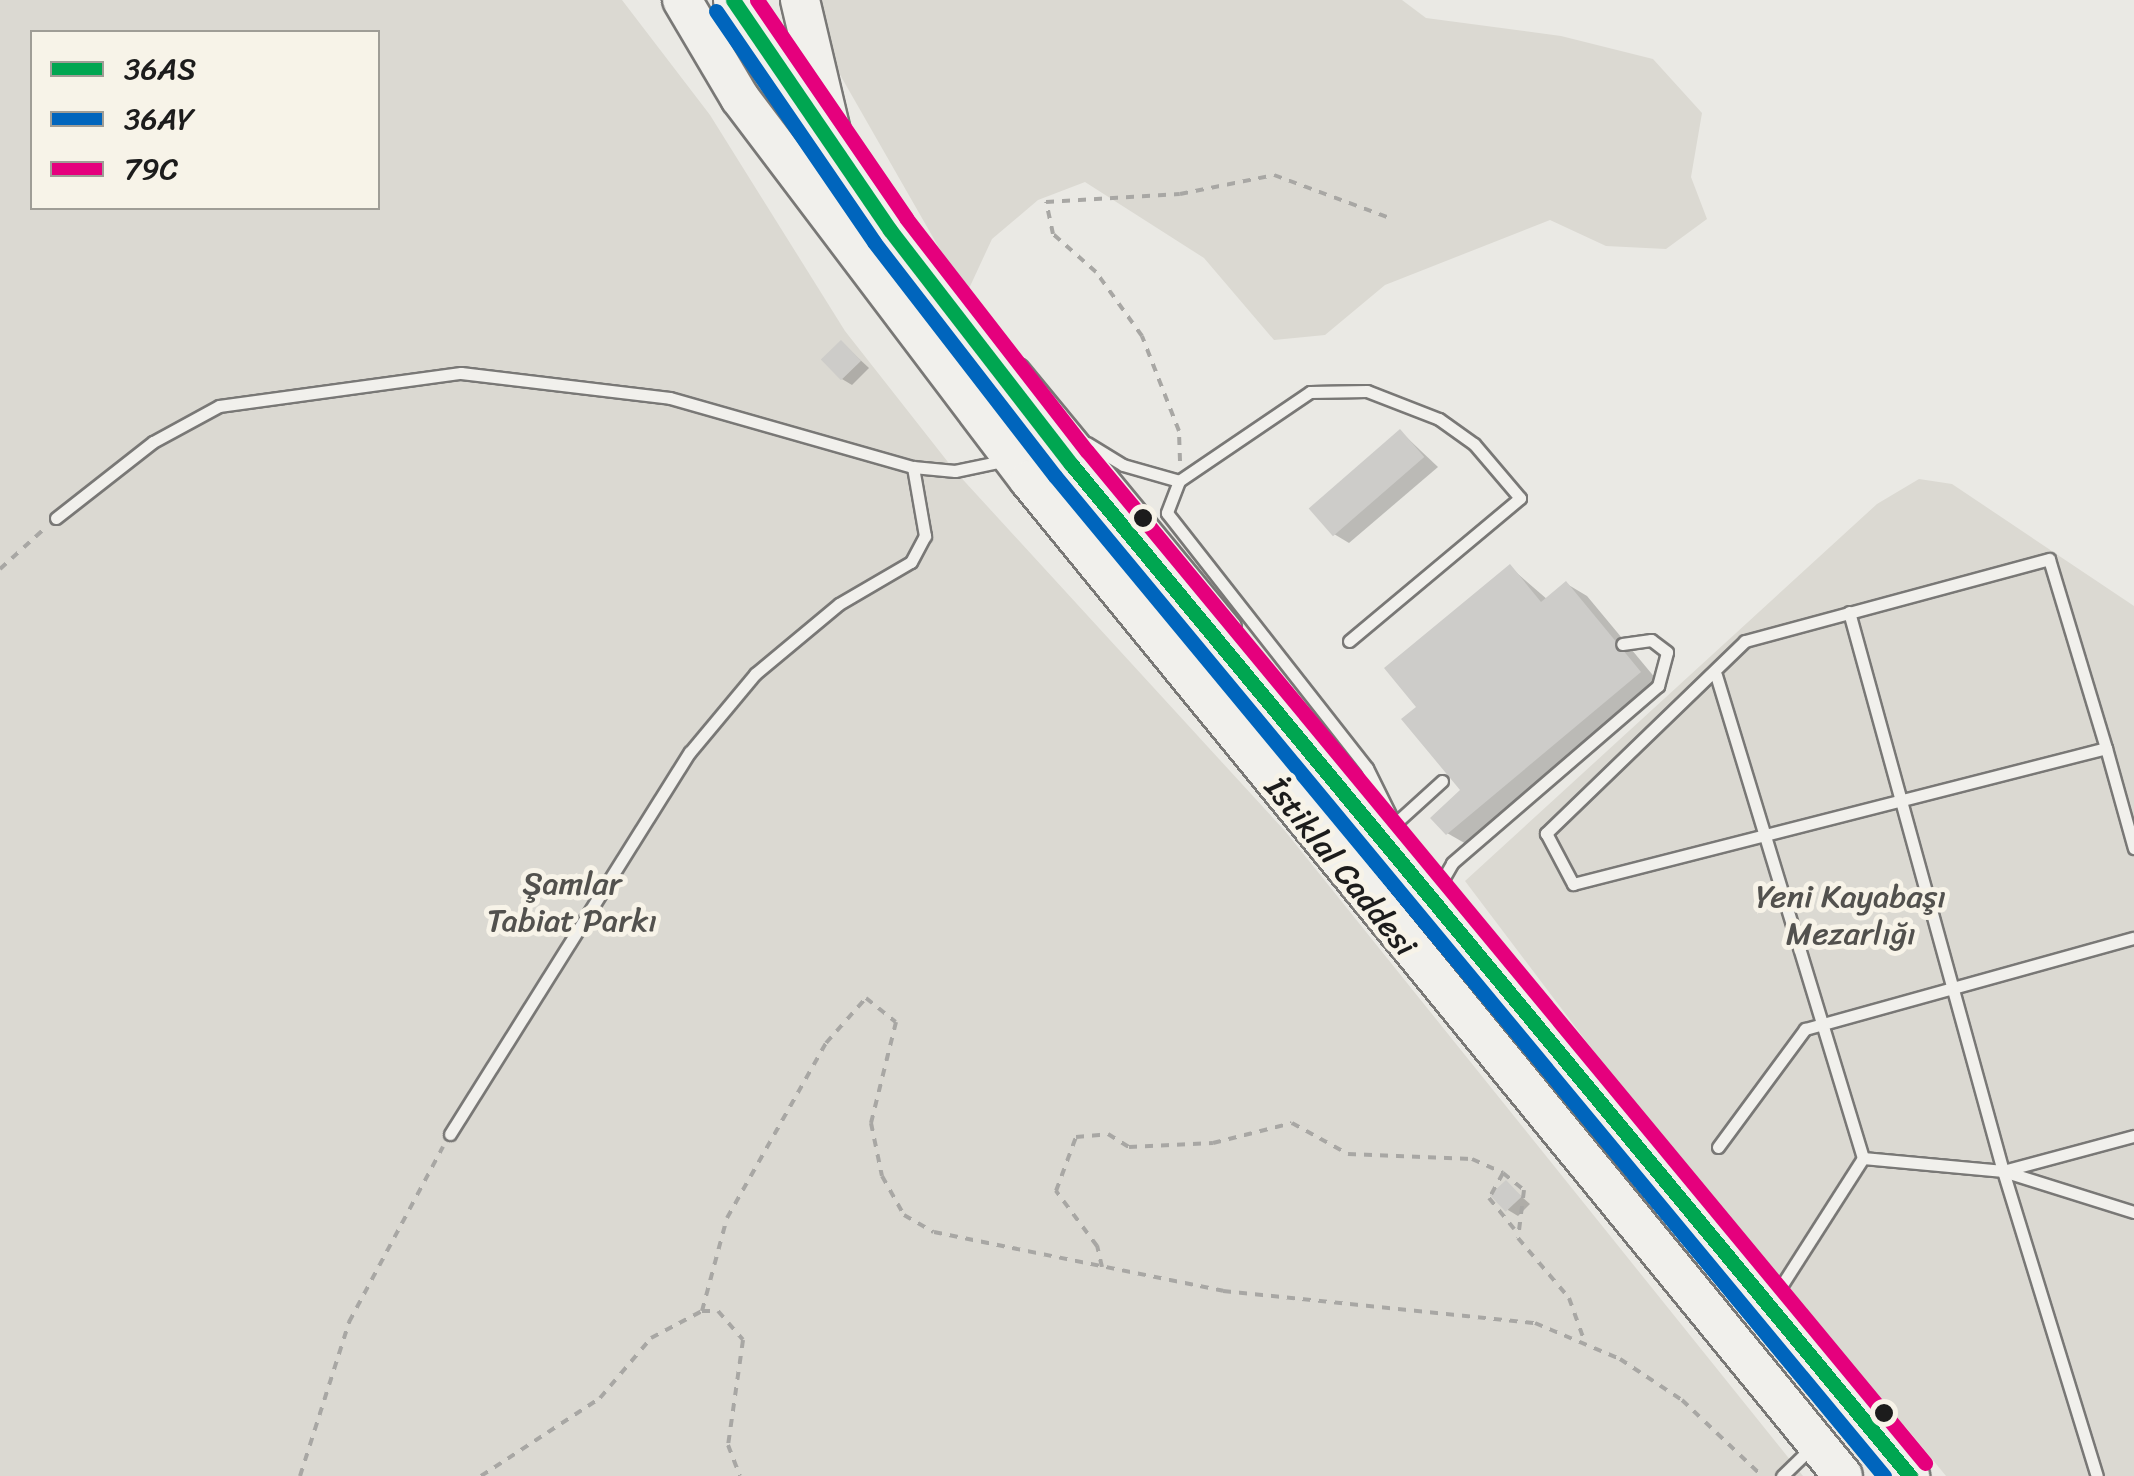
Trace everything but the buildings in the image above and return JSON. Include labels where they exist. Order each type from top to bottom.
[{"type":"main road","name":"İstiklal Caddesi","points":[[682,0],[762,128],[1012,458],[1827,1465]]},
{"type":"main road","name":"İstiklal Caddesi","points":[[734,0],[837,157],[935,288],[1435,908],[1910,1476]]},
{"type":"main road","points":[[800,0],[837,157]]},
{"type":"street","points":[[935,288],[1076,436],[1410,861],[1435,908]]},
{"type":"lane","points":[[56,518],[152,442],[219,406],[461,373],[670,398],[913,466],[955,471],[1012,458]]},
{"type":"lane","points":[[1349,641],[1520,498],[1474,444],[1396,398],[1310,392],[1180,480],[1168,500],[1170,522],[1399,820],[1410,861]]},
{"type":"lane","points":[[1076,436],[1123,466],[1180,480]]},
{"type":"lane","points":[[450,1134],[690,752],[755,674],[838,604],[911,562],[925,536],[913,466]]},
{"type":"lane","points":[[2106,748],[1901,805],[1573,884],[1546,832],[1716,675],[1745,641],[2049,559],[2106,748],[2134,848]]},
{"type":"lane","points":[[1849,612],[2003,1171],[2097,1476]]},
{"type":"lane","points":[[1435,908],[1452,863],[1658,686],[1667,652],[1651,640],[1622,644]]},
{"type":"lane","points":[[1716,675],[1863,1158],[1768,1306]]},
{"type":"lane","points":[[1399,820],[1442,781]]},
{"type":"lane","points":[[1718,1147],[1805,1028],[2134,938]]},
{"type":"lane","points":[[2003,1171],[2134,1136]]},
{"type":"lane","points":[[1863,1158],[2003,1171],[2134,1212]]},
{"type":"lane","points":[[1782,1476],[1827,1465]]},
{"type":"path","points":[[1180,480],[1179,431],[1142,336],[1096,272],[1053,234],[1046,202],[1180,194],[1274,175],[1392,219]]},
{"type":"path","points":[[0,569],[56,518]]},
{"type":"path","points":[[702,1310],[727,1218],[826,1043],[866,998],[896,1022],[871,1123],[882,1176],[904,1214],[934,1232],[1260,1296],[1460,1308],[1584,1341],[1700,1414],[1762,1476]]},
{"type":"path","points":[[1102,1267],[1098,1246],[1056,1191],[1076,1137],[1108,1134],[1128,1147],[1206,1143],[1292,1123],[1348,1154],[1472,1159],[1503,1173],[1524,1190],[1516,1230]]},
{"type":"path","points":[[300,1476],[349,1322],[450,1134]]},
{"type":"path","points":[[1503,1173],[1488,1198],[1569,1298],[1584,1341]]},
{"type":"path","points":[[480,1476],[498,1456],[600,1398],[651,1338],[702,1310],[718,1311],[743,1340],[728,1445],[740,1476]]},
{"type":"green space","name":"Şamlar Tabiat Parkı","points":[[0,0],[622,0],[710,115],[845,331],[955,471],[1285,831],[1803,1476],[0,1476]]},
{"type":"green space","points":[[812,0],[1402,0],[1426,18],[1561,36],[1653,59],[1702,113],[1691,177],[1707,219],[1666,249],[1606,246],[1550,220],[1385,285],[1325,335],[1274,340],[1204,258],[1085,182],[1038,200],[992,239],[966,295],[835,66]]},
{"type":"green space","name":"Yeni Kayabaşı Mezarlığı","points":[[1919,479],[1952,484],[2134,606],[2134,1476],[1946,1476],[1905,1426],[1886,1420],[1719,1217],[1465,881],[1877,504]]},
{"type":"transit line","name":"36AS","points":[[733,0],[890,230],[1071,464],[1910,1476]]},
{"type":"transit line","name":"79C","points":[[757,0],[906,218],[1087,451],[1925,1463]]},
{"type":"transit line","name":"36AY","points":[[716,11],[874,242],[1055,476],[1884,1476]]}]
